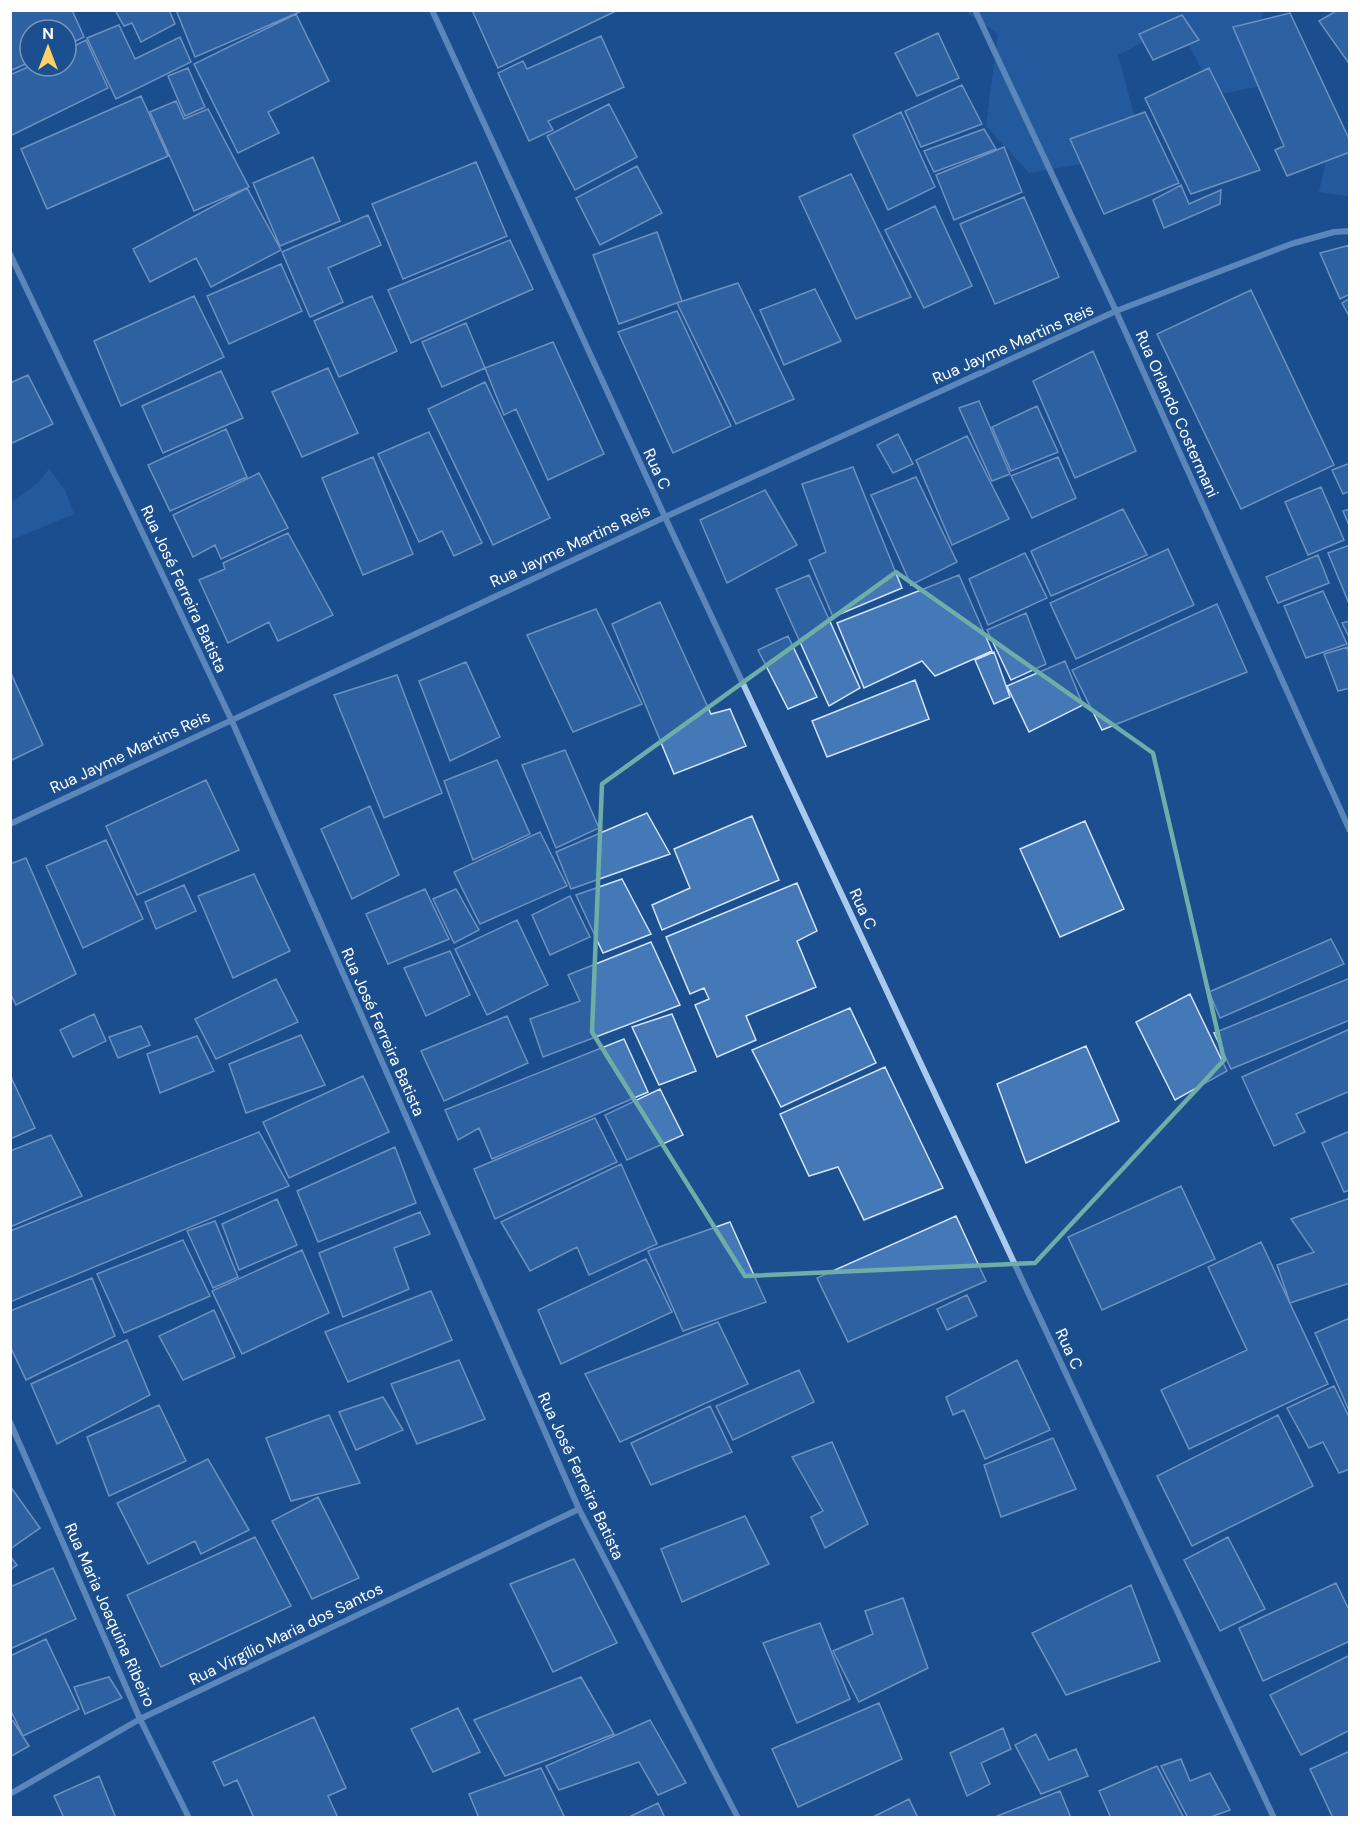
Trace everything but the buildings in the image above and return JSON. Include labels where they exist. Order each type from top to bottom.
[{"type":"street","name":"Rua C","points":[[432,10],[665,517],[1274,1818]]},
{"type":"street","name":"Rua Orlando Costermani","points":[[975,10],[1116,311],[1350,831]]},
{"type":"street","name":"Rua Jayme Martins Reis","points":[[10,824],[665,517],[1116,311],[1292,244],[1334,232],[1350,231]]},
{"type":"street","name":"Rua José Ferreira Batista","points":[[10,254],[231,719],[579,1509],[738,1818]]},
{"type":"street","name":"Rua Maria Joaquina Ribeiro","points":[[10,1422],[140,1719],[189,1818]]},
{"type":"street","name":"Rua Virgílio Maria dos Santos","points":[[10,1794],[140,1719],[579,1509]]},
{"type":"highlighted area","points":[[896,572],[1153,753],[1224,1060],[1035,1263],[745,1276],[592,1032],[602,784]]},
{"type":"shaded area","points":[[965,11],[1262,11],[1266,85],[1215,95],[1178,24],[1118,55],[1137,126],[1093,162],[1029,173],[986,126],[998,34]]},
{"type":"shaded area","points":[[1349,140],[1349,196],[1319,192],[1328,153]]},
{"type":"shaded area","points":[[49,469],[65,490],[74,514],[11,540],[11,503],[38,483]]}]
